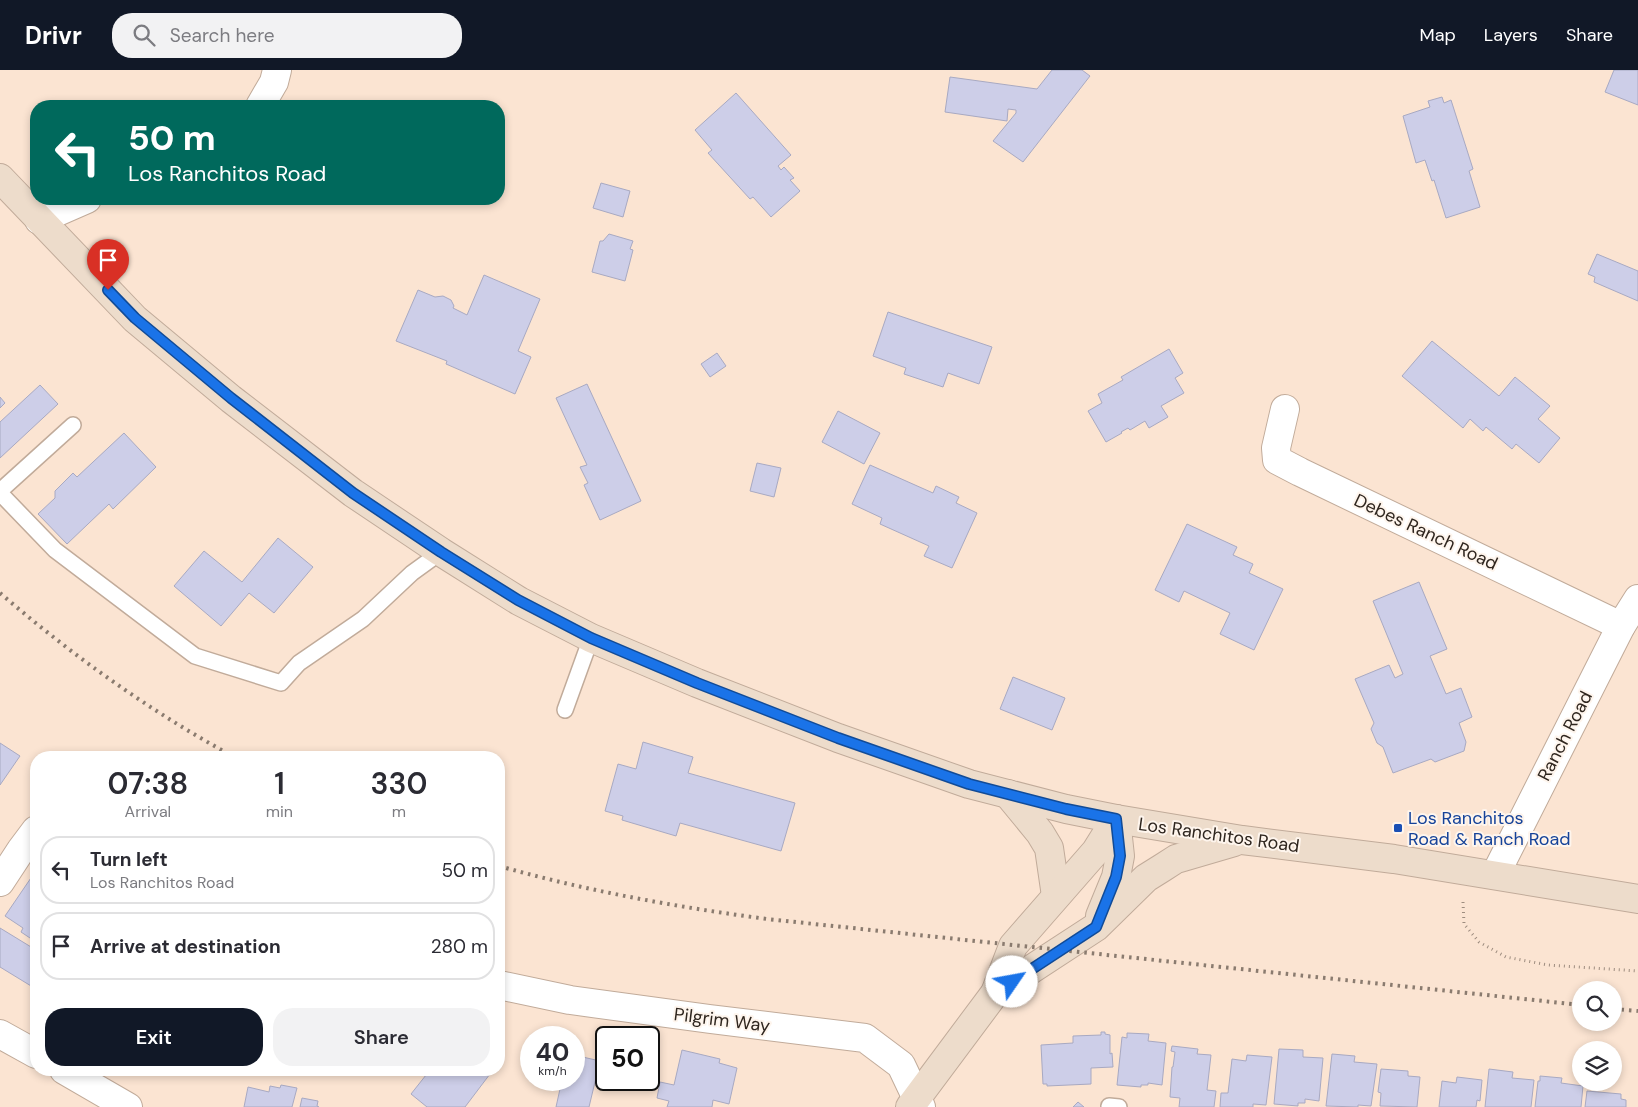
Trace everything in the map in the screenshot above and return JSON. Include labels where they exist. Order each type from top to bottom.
[{"type":"main road","name":"Los Ranchitos Road","points":[[0,178],[135,318],[231,398],[353,493],[441,552],[518,600],[591,638],[697,683],[838,738],[969,784],[1066,809],[1242,840],[1394,859],[1638,899]]},
{"type":"main road","points":[[1008,794],[1040,833],[1049,848],[1056,896]]},
{"type":"main road","points":[[923,1105],[995,993],[1013,946],[1096,851],[1116,819]]},
{"type":"main road","points":[[1096,927],[1116,877],[1119,863],[1116,819]]},
{"type":"main road","points":[[995,993],[1096,927],[1146,878],[1176,859],[1242,840]]},
{"type":"street","points":[[264,100],[274,82],[277,70]]},
{"type":"street","points":[[39,220],[73,205]]},
{"type":"street","name":"Debes Ranch Road","points":[[1285,409],[1276,448],[1277,460],[1621,626]]},
{"type":"street","name":"Ranch Road","points":[[1495,875],[1621,626],[1638,599]]},
{"type":"street","points":[[0,882],[30,838]]},
{"type":"street","name":"Pilgrim Way","points":[[505,986],[588,1002],[865,1038],[900,1065],[923,1105]]},
{"type":"street","points":[[0,1034],[30,1051]]},
{"type":"street","points":[[74,1076],[128,1107]]},
{"type":"lane","points":[[73,425],[0,492],[54,550],[195,656],[281,683],[299,662],[363,619],[412,573],[441,552]]},
{"type":"lane","points":[[565,710],[591,638]]},
{"type":"path","points":[[1462,902],[1464,924],[1479,942],[1506,958],[1548,965],[1638,971]]},
{"type":"building","points":[[1052,70],[1082,70],[1090,76],[1023,162],[993,141],[1016,113],[1016,110],[1008,109],[1007,121],[945,112],[950,77],[1037,89]]},
{"type":"building","points":[[1614,70],[1638,70],[1638,105],[1605,92]]},
{"type":"building","points":[[736,93],[791,155],[778,166],[781,170],[784,167],[794,178],[790,180],[800,191],[771,217],[753,197],[750,199],[708,153],[712,150],[695,130]]},
{"type":"building","points":[[1442,97],[1444,103],[1451,100],[1473,169],[1469,171],[1480,207],[1446,218],[1434,180],[1432,181],[1425,160],[1416,163],[1403,116],[1430,107],[1428,101]]},
{"type":"building","points":[[601,183],[630,191],[623,217],[593,208]]},
{"type":"building","points":[[609,234],[633,241],[630,249],[633,250],[625,281],[592,272],[600,241],[603,241]]},
{"type":"building","points":[[1597,254],[1638,271],[1638,301],[1594,282],[1595,277],[1588,274]]},
{"type":"building","points":[[484,275],[540,299],[518,351],[531,357],[515,394],[446,364],[447,361],[396,341],[418,290],[435,297],[443,296],[451,300],[453,308],[467,315]]},
{"type":"building","points":[[888,312],[992,347],[979,384],[948,373],[943,387],[904,374],[906,368],[873,356]]},
{"type":"building","points":[[1432,341],[1499,396],[1515,377],[1550,406],[1538,419],[1560,438],[1539,463],[1516,444],[1512,449],[1486,427],[1483,431],[1470,419],[1463,428],[1402,376]]},
{"type":"building","points":[[1169,349],[1183,373],[1175,378],[1184,393],[1161,406],[1168,417],[1149,428],[1145,421],[1130,430],[1128,428],[1106,442],[1088,411],[1102,403],[1098,394],[1123,380],[1121,377]]},
{"type":"building","points":[[717,353],[726,366],[710,377],[701,364]]},
{"type":"building","points":[[587,384],[641,501],[600,520],[584,485],[588,483],[580,467],[587,465],[556,398]]},
{"type":"building","points":[[40,385],[58,404],[0,458],[0,422]]},
{"type":"building","points":[[0,397],[5,403],[0,408]]},
{"type":"building","points":[[838,411],[880,433],[864,464],[822,442]]},
{"type":"building","points":[[124,433],[156,467],[113,509],[109,504],[67,544],[38,514],[55,498],[55,491],[73,473],[77,477]]},
{"type":"building","points":[[757,463],[781,468],[774,497],[750,491]]},
{"type":"building","points":[[870,465],[933,493],[936,486],[959,497],[956,503],[977,513],[952,568],[924,556],[929,546],[880,524],[882,518],[852,504]]},
{"type":"building","points":[[1187,524],[1237,547],[1233,555],[1253,564],[1249,573],[1283,589],[1254,650],[1220,634],[1230,613],[1184,591],[1179,602],[1155,590]]},
{"type":"building","points":[[278,538],[313,567],[274,613],[249,593],[221,626],[174,586],[204,551],[242,582]]},
{"type":"building","points":[[1419,582],[1447,649],[1430,656],[1446,694],[1461,688],[1472,717],[1459,723],[1466,742],[1464,751],[1435,762],[1431,759],[1393,773],[1383,747],[1377,743],[1371,729],[1374,723],[1355,679],[1389,665],[1395,678],[1403,674],[1373,601]]},
{"type":"building","points":[[1013,677],[1065,698],[1052,730],[1000,709]]},
{"type":"building","points":[[643,742],[693,757],[688,773],[795,803],[781,851],[680,823],[676,836],[622,820],[623,816],[605,811],[618,764],[636,769]]},
{"type":"building","points":[[0,743],[20,756],[0,785]]},
{"type":"building","points":[[30,879],[30,938],[21,932],[23,928],[5,916]]},
{"type":"building","points":[[0,928],[30,946],[30,985],[0,967]]},
{"type":"building","points":[[1101,1032],[1110,1035],[1110,1054],[1112,1053],[1113,1067],[1091,1068],[1091,1084],[1047,1086],[1047,1084],[1043,1084],[1041,1045],[1073,1043],[1073,1036],[1101,1035]]},
{"type":"building","points":[[1127,1033],[1149,1034],[1148,1041],[1166,1043],[1162,1085],[1148,1083],[1148,1085],[1141,1085],[1141,1087],[1117,1085],[1122,1037],[1127,1038]]},
{"type":"building","points":[[1172,1046],[1198,1049],[1197,1054],[1211,1055],[1207,1090],[1216,1091],[1214,1107],[1179,1107],[1180,1098],[1170,1097],[1175,1052],[1171,1051]]},
{"type":"building","points":[[1279,1049],[1303,1050],[1303,1057],[1323,1058],[1319,1101],[1305,1099],[1305,1103],[1298,1103],[1298,1106],[1274,1104]]},
{"type":"building","points":[[682,1050],[720,1059],[719,1063],[737,1068],[729,1104],[713,1100],[712,1107],[667,1107],[669,1101],[657,1098],[658,1091],[660,1091],[660,1082],[674,1085]]},
{"type":"building","points":[[1332,1054],[1355,1056],[1354,1062],[1377,1064],[1371,1106],[1326,1106]]},
{"type":"building","points":[[1247,1055],[1272,1057],[1266,1105],[1253,1104],[1253,1107],[1220,1107],[1221,1093],[1228,1093],[1232,1059],[1246,1061]]},
{"type":"building","points":[[585,1058],[595,1060],[595,1082],[589,1107],[556,1107],[560,1091],[585,1091]]},
{"type":"building","points":[[1381,1069],[1408,1071],[1408,1076],[1420,1077],[1417,1107],[1380,1106],[1381,1093],[1378,1092]]},
{"type":"building","points":[[1489,1069],[1513,1072],[1512,1078],[1534,1080],[1531,1107],[1485,1107]]},
{"type":"building","points":[[425,1076],[488,1076],[465,1107],[427,1107],[411,1094]]},
{"type":"building","points":[[1540,1076],[1562,1078],[1561,1083],[1572,1084],[1572,1091],[1583,1091],[1581,1107],[1535,1107],[1538,1081],[1540,1081]]},
{"type":"building","points":[[1457,1077],[1482,1080],[1480,1101],[1477,1100],[1476,1107],[1439,1107],[1442,1081],[1456,1083]]},
{"type":"building","points":[[281,1085],[297,1088],[292,1107],[244,1107],[248,1087],[269,1092],[270,1086],[280,1088]]},
{"type":"building","points":[[1587,1091],[1621,1094],[1621,1099],[1626,1100],[1626,1107],[1585,1107]]},
{"type":"building","points":[[302,1098],[318,1101],[317,1106],[319,1107],[300,1107]]},
{"type":"building","points":[[1078,1102],[1084,1107],[1073,1107]]},
{"type":"railway","points":[[0,593],[113,682],[174,722],[224,751]]},
{"type":"railway","points":[[505,868],[632,897],[767,919],[1572,1004]]},
{"type":"railway","points":[[1622,1010],[1638,1011]]},
{"type":"place","name":"Los Ranchitos Road & Ranch Road","points":[[1398,828]]},
{"type":"route","points":[[108,290],[135,318],[231,398],[353,493],[441,552],[518,600],[591,638],[697,683],[838,738],[969,784],[1066,809],[1116,819],[1120,856],[1116,877],[1096,927],[1012,982]]}]
